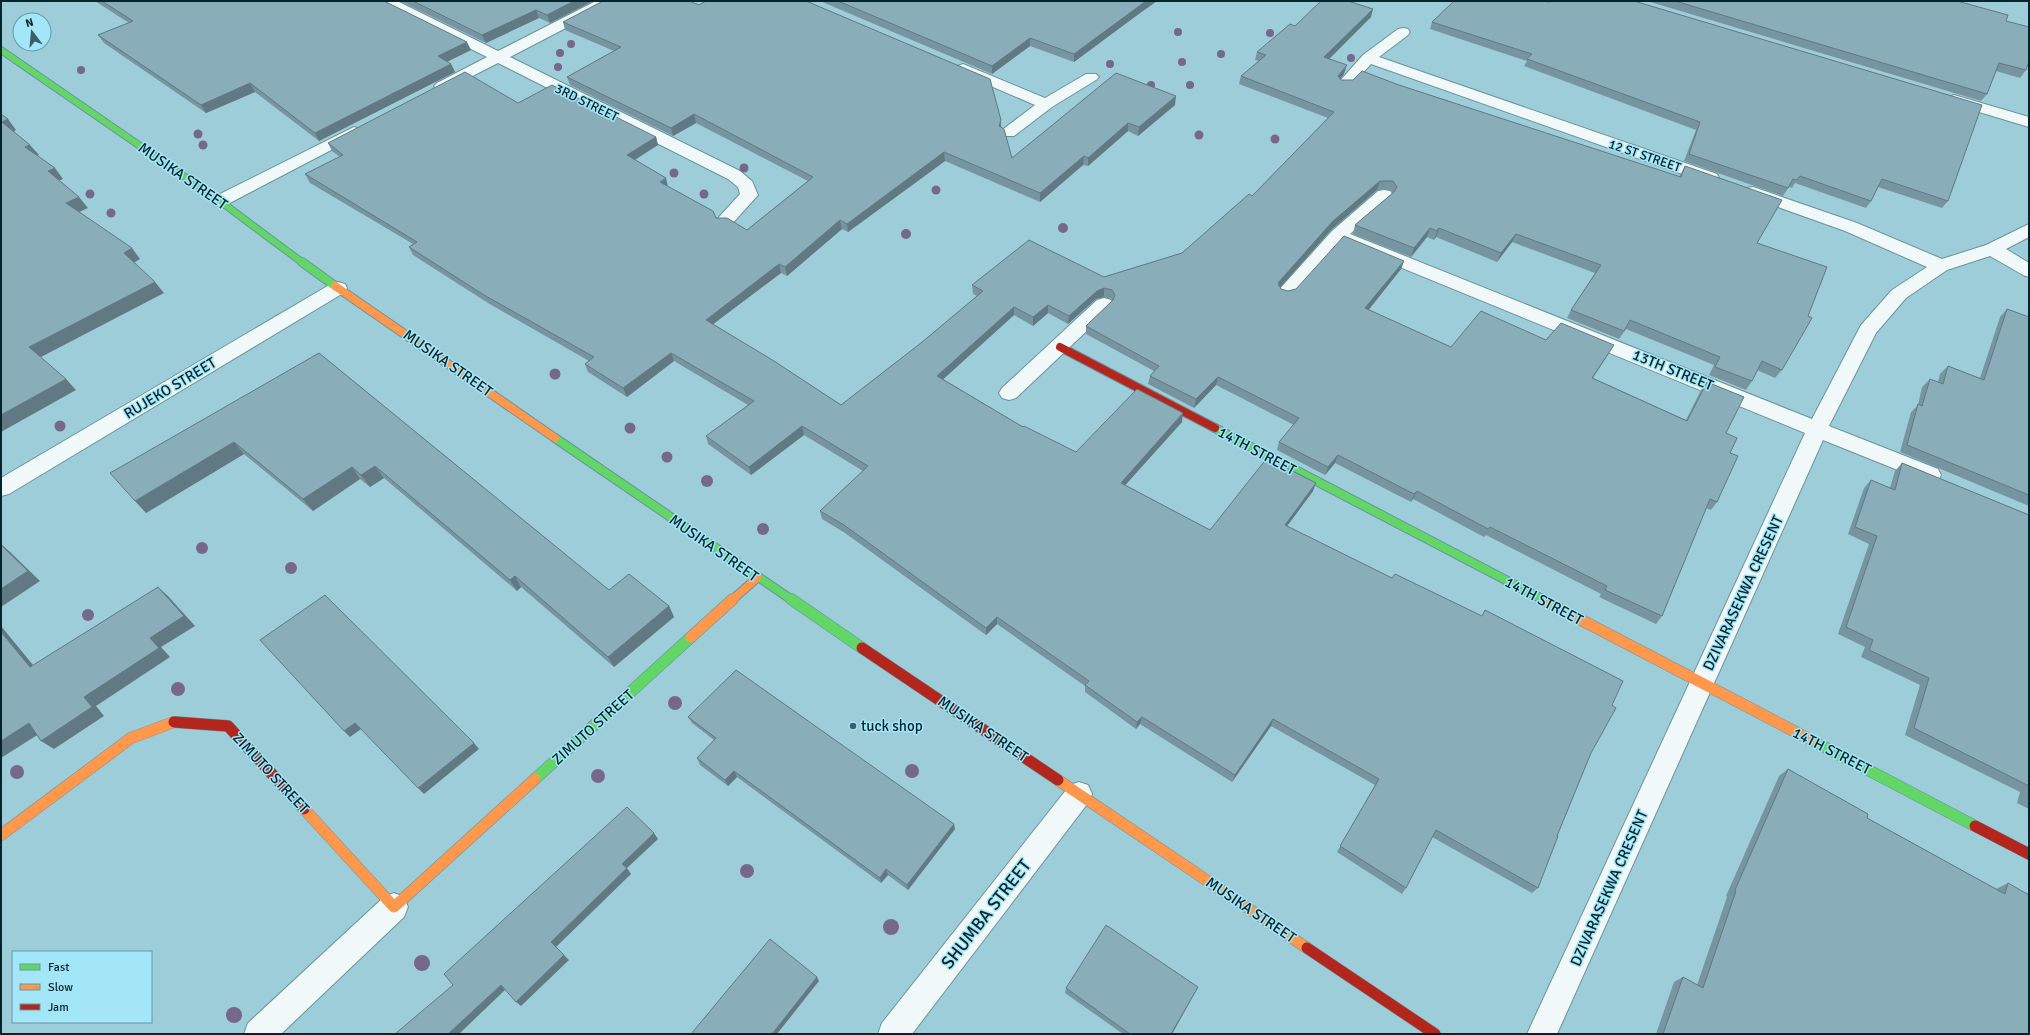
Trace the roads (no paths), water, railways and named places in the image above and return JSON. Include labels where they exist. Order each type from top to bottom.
[{"type":"street","name":"3RD STREET","points":[[386,1],[734,175],[746,186],[749,196],[725,221]]},
{"type":"street","points":[[428,93],[607,1]]},
{"type":"street","points":[[1345,84],[1368,58],[1403,32]]},
{"type":"street","name":"MUSIKA STREET","points":[[1,50],[220,201],[338,288],[757,578],[1435,1034]]},
{"type":"street","name":"12 ST STREET","points":[[1368,58],[1851,226],[1941,266]]},
{"type":"street","points":[[950,63],[1046,104]]},
{"type":"street","points":[[1008,133],[1046,104],[1091,77]]},
{"type":"street","points":[[1938,95],[2029,122]]},
{"type":"street","points":[[220,201],[366,126]]},
{"type":"street","points":[[1286,292],[1338,235],[1384,195]]},
{"type":"street","name":"DZIVARASEKWA CRESENT","points":[[1542,1034],[1818,428],[1868,330],[1899,294],[1941,266],[1992,249],[2029,230]]},
{"type":"street","name":"13TH STREET","points":[[1338,235],[1818,428],[1949,483]]},
{"type":"street","points":[[1992,249],[2029,271]]},
{"type":"street","name":"RUJEKO STREET","points":[[1,488],[338,288]]},
{"type":"street","points":[[1008,392],[1060,348],[1104,304]]},
{"type":"street","name":"14TH STREET","points":[[1060,348],[2029,854]]},
{"type":"street","name":"ZIMUTO STREET","points":[[259,1034],[394,907],[757,578]]},
{"type":"street","name":"ZIMUTO STREET","points":[[1,836],[131,738],[178,721],[228,726],[394,907]]},
{"type":"street","name":"SHUMBA STREET","points":[[893,1034],[1080,794]]},
{"type":"place","name":"tuck shop","points":[[853,726]]}]
